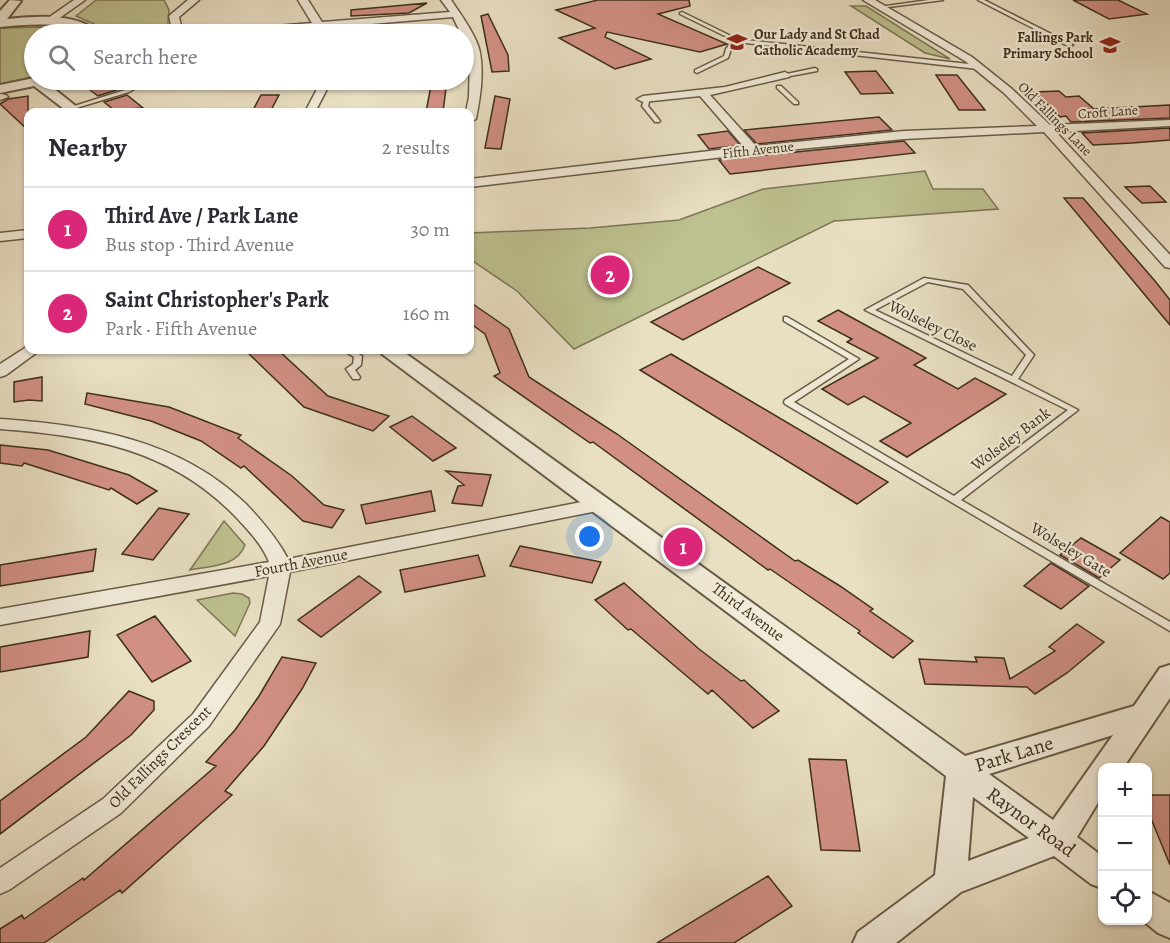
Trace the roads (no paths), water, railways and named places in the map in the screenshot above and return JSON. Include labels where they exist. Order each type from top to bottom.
[{"type":"street","points":[[48,22],[80,0]]},
{"type":"street","points":[[176,24],[174,16],[194,0]]},
{"type":"street","points":[[303,0],[317,24]]},
{"type":"street","points":[[446,0],[461,24]]},
{"type":"street","name":"Old Fallings Lane","points":[[868,0],[925,32],[978,67],[1048,130],[1170,264]]},
{"type":"street","points":[[15,1],[15,22]]},
{"type":"street","points":[[0,19],[15,1]]},
{"type":"street","points":[[371,24],[456,14]]},
{"type":"street","points":[[0,23],[60,24]]},
{"type":"street","points":[[472,108],[475,97],[474,50]]},
{"type":"street","points":[[645,98],[702,92],[785,75]]},
{"type":"street","points":[[767,80],[779,87]]},
{"type":"street","points":[[1,94],[24,86]]},
{"type":"street","points":[[51,90],[72,108]]},
{"type":"street","points":[[312,108],[321,90]]},
{"type":"street","points":[[702,92],[753,150]]},
{"type":"street","name":"Croft Lane","points":[[1048,130],[1170,123]]},
{"type":"street","name":"Fifth Avenue","points":[[474,183],[904,135],[1048,130]]},
{"type":"street","points":[[0,237],[24,234]]},
{"type":"street","points":[[0,372],[25,354]]},
{"type":"street","name":"Third Avenue","points":[[395,354],[602,504],[961,770]]},
{"type":"street","points":[[0,424],[45,426],[81,432],[126,442],[167,457],[206,478],[229,496],[263,536],[278,558],[281,567]]},
{"type":"street","name":"Fourth Avenue","points":[[0,617],[281,567],[602,504]]},
{"type":"street","name":"Old Fallings Crescent","points":[[0,882],[112,806],[201,720],[270,624],[281,567]]},
{"type":"street","points":[[1109,763],[1140,715],[1170,676]]},
{"type":"street","name":"Park Lane","points":[[950,882],[961,770],[1140,715]]},
{"type":"street","name":"Raynor Road","points":[[961,770],[1098,871]]},
{"type":"street","points":[[870,943],[950,882],[1057,841],[1098,778]]},
{"type":"street","points":[[1152,909],[1170,922]]},
{"type":"lane","points":[[881,8],[941,0]]},
{"type":"lane","points":[[980,0],[1011,17],[1027,21],[1070,45]]},
{"type":"lane","points":[[682,13],[736,40],[978,67]]},
{"type":"lane","points":[[697,71],[726,57],[736,40]]},
{"type":"lane","points":[[785,75],[815,70]]},
{"type":"lane","points":[[779,87],[796,103]]},
{"type":"lane","points":[[80,108],[129,90]]},
{"type":"lane","points":[[645,98],[645,106],[657,121]]},
{"type":"lane","name":"Wolseley Close","points":[[927,280],[964,287],[1030,355],[1013,380],[869,310],[927,280]]},
{"type":"lane","name":"Wolseley Gate","points":[[787,319],[855,359],[788,402],[1170,627]]},
{"type":"lane","points":[[354,354],[358,356],[357,365],[350,369],[356,377]]},
{"type":"lane","name":"Wolseley Bank","points":[[956,499],[1074,410],[1013,380]]},
{"type":"place","name":"Our Lady and St Chad Catholic Academy","points":[[737,42]]},
{"type":"place","name":"Fallings Park Primary School","points":[[1110,45]]},
{"type":"place","name":"Saint Christopher's Park","points":[[610,275]]},
{"type":"place","name":"Third Ave / Park Lane","points":[[683,547]]}]
